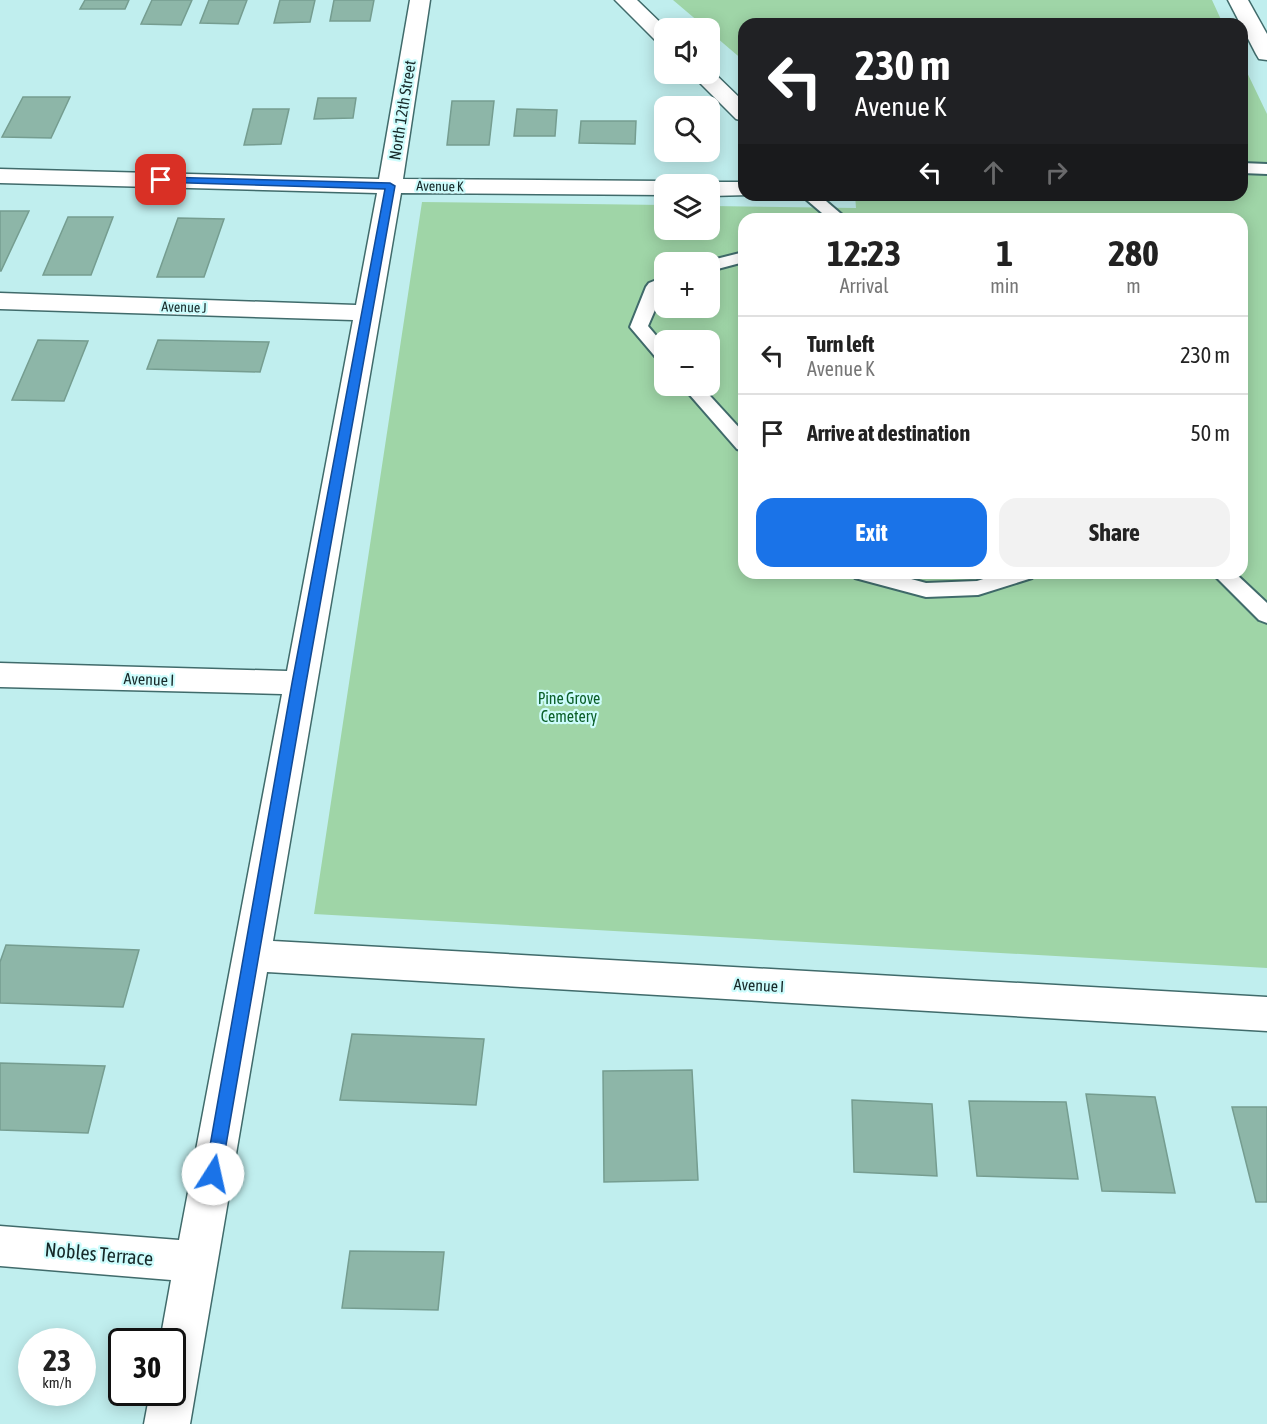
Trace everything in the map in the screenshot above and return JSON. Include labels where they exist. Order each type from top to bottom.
[{"type":"street","name":"North 12th Street","points":[[167,1424],[198,1262],[299,683],[368,313],[420,0]]},
{"type":"street","points":[[625,0],[654,28]]},
{"type":"street","points":[[1238,0],[1248,18]]},
{"type":"street","points":[[1248,19],[1267,54]]},
{"type":"street","points":[[712,84],[738,108]]},
{"type":"street","name":"Avenue K","points":[[0,176],[390,186],[654,188]]},
{"type":"street","points":[[720,189],[738,189]]},
{"type":"street","name":"Avenue J","points":[[0,301],[368,313]]},
{"type":"street","name":"Avenue I","points":[[0,675],[299,683]]},
{"type":"street","name":"Avenue I","points":[[251,955],[1267,1014]]},
{"type":"street","name":"Nobles Terrace","points":[[0,1246],[198,1262]]},
{"type":"lane","points":[[1248,168],[1267,169]]},
{"type":"lane","points":[[816,201],[832,213]]},
{"type":"lane","points":[[720,263],[738,259]]},
{"type":"lane","points":[[654,290],[639,327],[654,344]]},
{"type":"lane","points":[[700,396],[738,438]]},
{"type":"lane","points":[[884,579],[926,590],[978,588],[1006,579]]},
{"type":"lane","points":[[1228,579],[1267,615]]},
{"type":"green space","points":[[673,0],[1212,0],[1220,18],[738,18],[738,56],[720,41],[720,18],[694,18]]},
{"type":"green space","name":"Pine Grove Cemetery","points":[[1248,74],[1267,114],[1267,968],[314,914],[422,202],[654,205],[654,240],[720,240],[720,206],[856,208],[855,201],[1248,201]]},
{"type":"building","points":[[85,0],[129,0],[125,9],[80,9]]},
{"type":"building","points":[[152,0],[192,0],[181,25],[141,24]]},
{"type":"building","points":[[209,0],[247,0],[238,24],[200,23]]},
{"type":"building","points":[[280,0],[315,0],[310,22],[274,23]]},
{"type":"building","points":[[334,0],[374,0],[370,21],[330,21]]},
{"type":"building","points":[[23,97],[70,97],[51,138],[2,137]]},
{"type":"building","points":[[318,98],[356,98],[353,118],[314,119]]},
{"type":"building","points":[[452,101],[494,101],[489,145],[447,145]]},
{"type":"building","points":[[253,109],[289,109],[281,144],[244,145]]},
{"type":"building","points":[[517,109],[557,110],[555,136],[514,136]]},
{"type":"building","points":[[581,121],[636,121],[635,144],[579,143]]},
{"type":"building","points":[[0,211],[29,211],[1,271],[0,271]]},
{"type":"building","points":[[68,217],[113,217],[91,275],[43,275]]},
{"type":"building","points":[[178,218],[224,219],[204,277],[157,277]]},
{"type":"building","points":[[38,340],[88,341],[64,401],[12,400]]},
{"type":"building","points":[[158,340],[269,342],[260,372],[147,369]]},
{"type":"building","points":[[6,945],[139,950],[123,1007],[0,1003],[0,962]]},
{"type":"building","points":[[352,1034],[484,1039],[476,1105],[340,1100]]},
{"type":"building","points":[[0,1063],[105,1066],[88,1133],[0,1130]]},
{"type":"building","points":[[692,1070],[698,1180],[604,1182],[603,1071]]},
{"type":"building","points":[[1086,1094],[1155,1097],[1175,1193],[1102,1191]]},
{"type":"building","points":[[852,1100],[932,1104],[937,1176],[854,1172]]},
{"type":"building","points":[[969,1101],[1066,1102],[1078,1179],[977,1176]]},
{"type":"building","points":[[1232,1107],[1267,1107],[1267,1202],[1256,1202]]},
{"type":"building","points":[[350,1251],[444,1252],[438,1310],[342,1308]]},
{"type":"route","points":[[161,180],[390,186],[299,683],[213,1174]]}]
